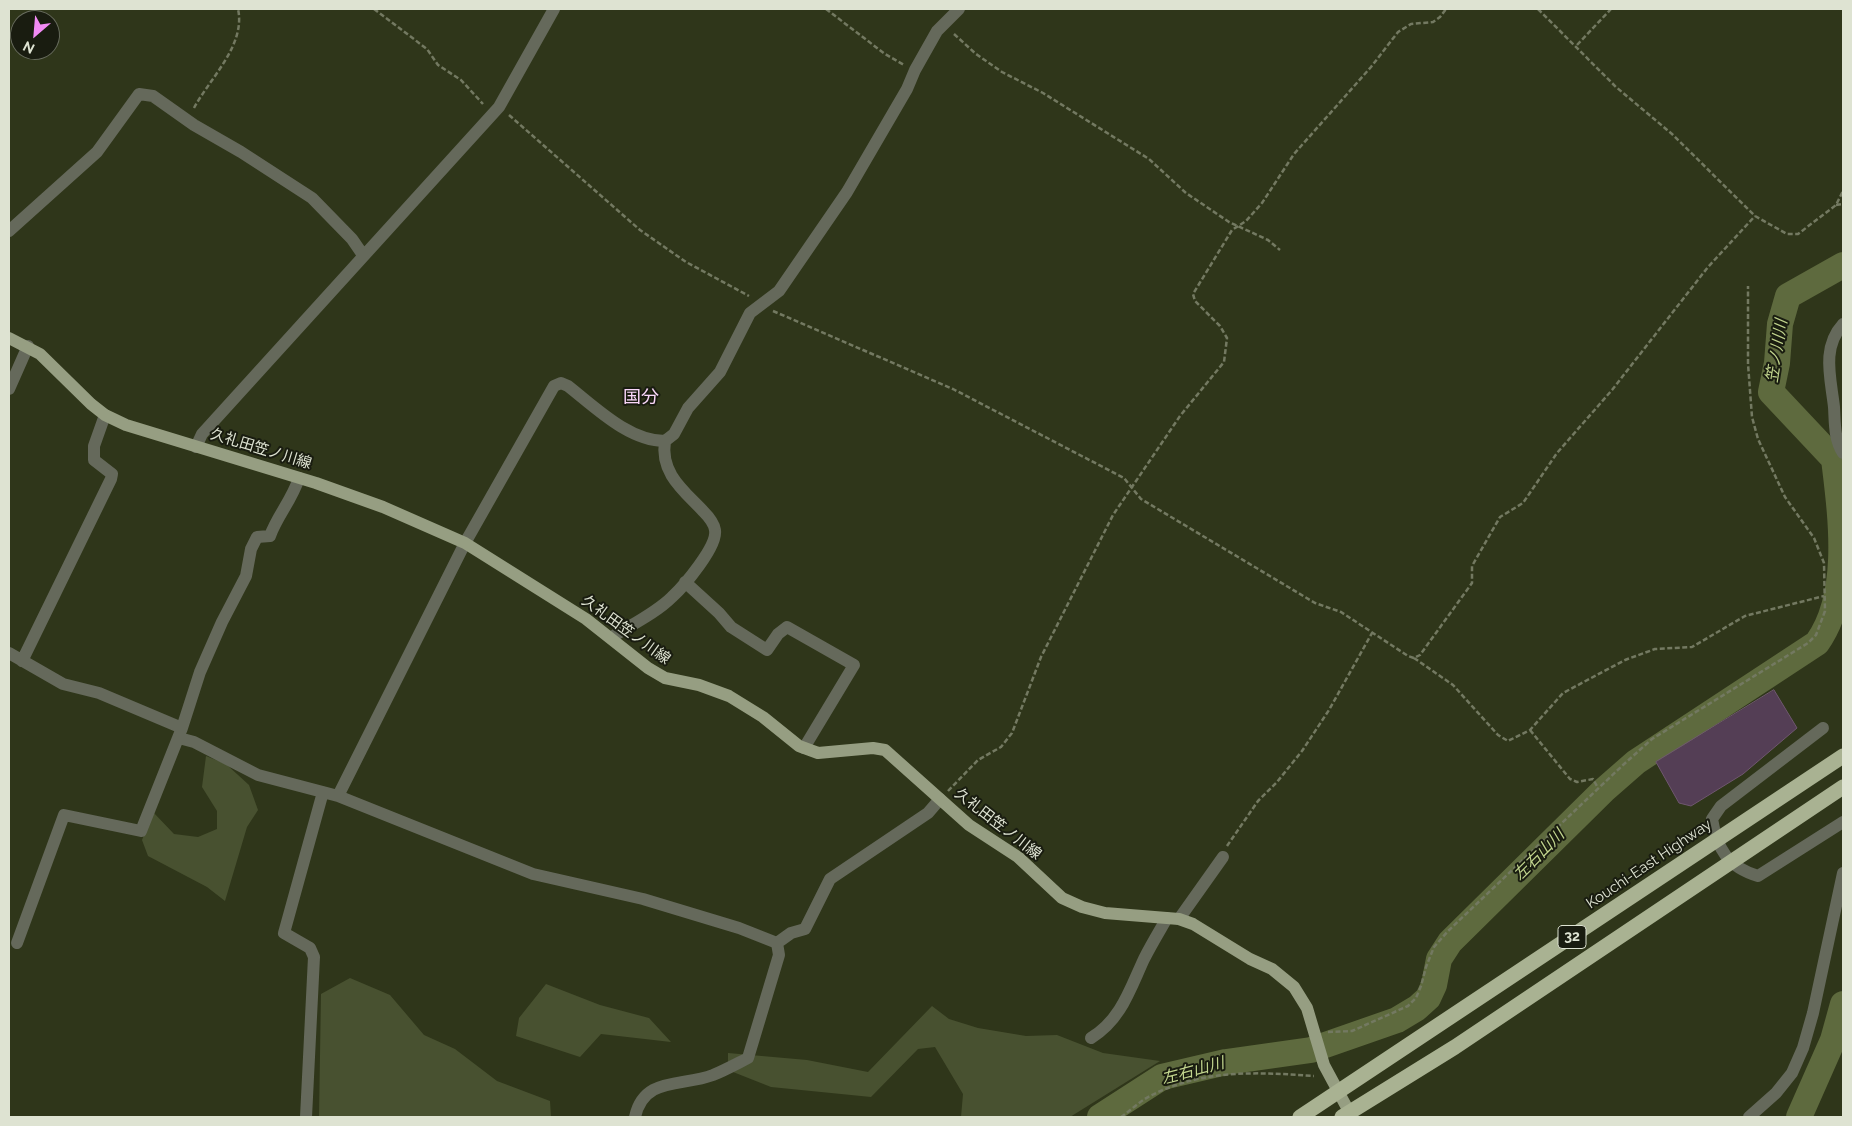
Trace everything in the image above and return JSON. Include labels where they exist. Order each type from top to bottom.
[{"type":"highway","name":"Kouchi-East Highway","points":[[1300,1117],[1843,756]]},
{"type":"highway","name":"32","points":[[1348,1116],[1455,1047],[1843,788]]},
{"type":"main road","name":"久礼田笠ノ川線","points":[[9,338],[28,346],[40,354],[105,415],[126,425],[299,478],[383,507],[465,544],[612,637],[648,668],[666,678],[729,696],[763,717],[804,748],[818,753],[873,748],[885,750],[970,825],[1018,857],[1062,898],[1082,907],[1105,912],[1173,919],[1208,932],[1227,946],[1272,969],[1294,987],[1307,1008],[1327,1071],[1348,1116]]},
{"type":"street","points":[[196,447],[202,434],[495,110],[554,9]]},
{"type":"street","points":[[612,637],[672,598],[702,562],[713,542],[716,531],[710,518],[673,480],[666,466],[664,453],[666,441],[674,434],[688,408],[720,372],[750,313],[780,290],[847,192],[908,89],[915,70],[937,30],[960,9]]},
{"type":"street","points":[[9,230],[97,152],[139,94],[153,96],[187,121],[241,152],[312,198],[352,238],[363,255]]},
{"type":"street","points":[[1843,324],[1837,331],[1831,346],[1828,370],[1835,433],[1843,453]]},
{"type":"street","points":[[9,389],[28,346]]},
{"type":"street","points":[[338,796],[465,544],[554,386],[561,383],[568,386],[614,422],[639,435],[654,441],[666,441]]},
{"type":"street","points":[[22,661],[111,479],[112,474],[94,460],[94,446],[105,415]]},
{"type":"street","points":[[17,943],[64,815],[141,831],[181,733],[200,672],[222,622],[246,576],[251,549],[257,537],[270,536],[276,521],[293,497],[299,478]]},
{"type":"street","points":[[685,582],[719,613],[731,627],[767,650],[778,634],[787,627],[854,665],[804,748]]},
{"type":"street","points":[[9,653],[63,684],[99,693],[181,733],[194,742],[258,775],[338,796],[533,874],[642,899],[739,928],[777,943]]},
{"type":"street","points":[[1823,728],[1720,806],[1712,820],[1716,841],[1731,862],[1743,871],[1758,876],[1843,822]]},
{"type":"street","points":[[306,1117],[314,957],[310,948],[284,934],[323,792]]},
{"type":"street","points":[[777,943],[791,933],[806,929],[830,879],[928,813],[940,799]]},
{"type":"street","points":[[1091,1038],[1103,1031],[1126,1002],[1144,959],[1173,919],[1223,857]]},
{"type":"street","points":[[1749,1117],[1770,1099],[1786,1080],[1803,1048],[1813,1013],[1843,873]]},
{"type":"street","points":[[635,1117],[640,1103],[650,1091],[662,1085],[684,1083],[712,1075],[748,1058],[779,955],[777,943]]},
{"type":"path","points":[[187,121],[204,90],[227,56],[237,35],[240,19],[238,9]]},
{"type":"path","points":[[374,9],[427,50],[438,65],[461,80],[640,230],[686,262],[764,304],[777,314],[953,388],[1124,478],[1141,499],[1315,603],[1341,612],[1414,658],[1453,685],[1503,739],[1515,739],[1530,730],[1562,693],[1625,660],[1656,649],[1692,647],[1745,616],[1824,596]]},
{"type":"path","points":[[826,9],[885,54],[915,70]]},
{"type":"path","points":[[940,799],[978,760],[1001,747],[1012,733],[1029,686],[1061,617],[1113,515],[1180,416],[1224,362],[1227,338],[1220,326],[1195,301],[1193,294],[1232,230],[1246,221],[1262,203],[1294,154],[1380,57],[1398,32],[1411,24],[1433,22],[1440,18],[1446,9]]},
{"type":"path","points":[[1538,9],[1577,45],[1616,87],[1672,134],[1755,216],[1787,234],[1798,234],[1836,205],[1843,191]]},
{"type":"path","points":[[1577,45],[1610,9]]},
{"type":"path","points":[[944,24],[976,54],[1002,72],[1043,93],[1149,159],[1186,193],[1237,226],[1268,240],[1280,250]]},
{"type":"path","points":[[1836,205],[1843,204]]},
{"type":"path","points":[[1414,658],[1420,655],[1446,622],[1472,583],[1472,566],[1500,517],[1523,503],[1557,453],[1612,390],[1708,267],[1755,216]]},
{"type":"path","points":[[1314,1032],[1352,1032],[1408,1006],[1416,998],[1426,967],[1438,942],[1598,788],[1652,739],[1808,643],[1816,635],[1825,611],[1824,562],[1820,549],[1785,497],[1758,439],[1752,416],[1748,364],[1748,286]]},
{"type":"path","points":[[1223,857],[1243,821],[1302,751],[1329,710],[1372,633]]},
{"type":"path","points":[[1530,730],[1570,779],[1577,782],[1593,779],[1598,788]]},
{"type":"path","points":[[1121,1117],[1152,1095],[1191,1080],[1234,1072],[1327,1071]]},
{"type":"green space","points":[[206,756],[226,764],[249,785],[258,810],[247,827],[225,901],[207,887],[148,856],[142,840],[153,812],[174,834],[198,837],[217,829],[217,811],[202,787]]},
{"type":"green space","points":[[350,978],[390,995],[424,1035],[455,1049],[497,1081],[550,1101],[551,1117],[319,1117],[321,994]]},
{"type":"green space","points":[[546,984],[600,1005],[649,1018],[671,1042],[601,1034],[580,1057],[516,1036],[519,1018]]},
{"type":"green space","points":[[932,1006],[949,1019],[978,1028],[1026,1036],[1057,1035],[1103,1053],[1160,1061],[1070,1117],[961,1117],[963,1094],[935,1047],[918,1049],[871,1097],[771,1087],[728,1070],[728,1053],[807,1060],[868,1072]]},
{"type":"building","points":[[1774,690],[1797,728],[1743,774],[1691,806],[1679,803],[1656,762]]},
{"type":"waterway","name":"笠ノ川川","points":[[1843,265],[1788,296],[1780,324],[1777,363],[1771,392],[1834,459],[1843,472]]},
{"type":"waterway","name":"左右山川","points":[[1100,1117],[1162,1077],[1226,1062],[1311,1050],[1397,1020],[1417,1008],[1428,998],[1434,985],[1439,959],[1450,942],[1604,790],[1636,762],[1817,643],[1828,623],[1840,579],[1841,530],[1834,459]]},
{"type":"waterway","name":"笠ノ川川","points":[[1799,1117],[1833,1040],[1843,1004]]},
{"type":"district","name":"国分","points":[[641,398]]}]
